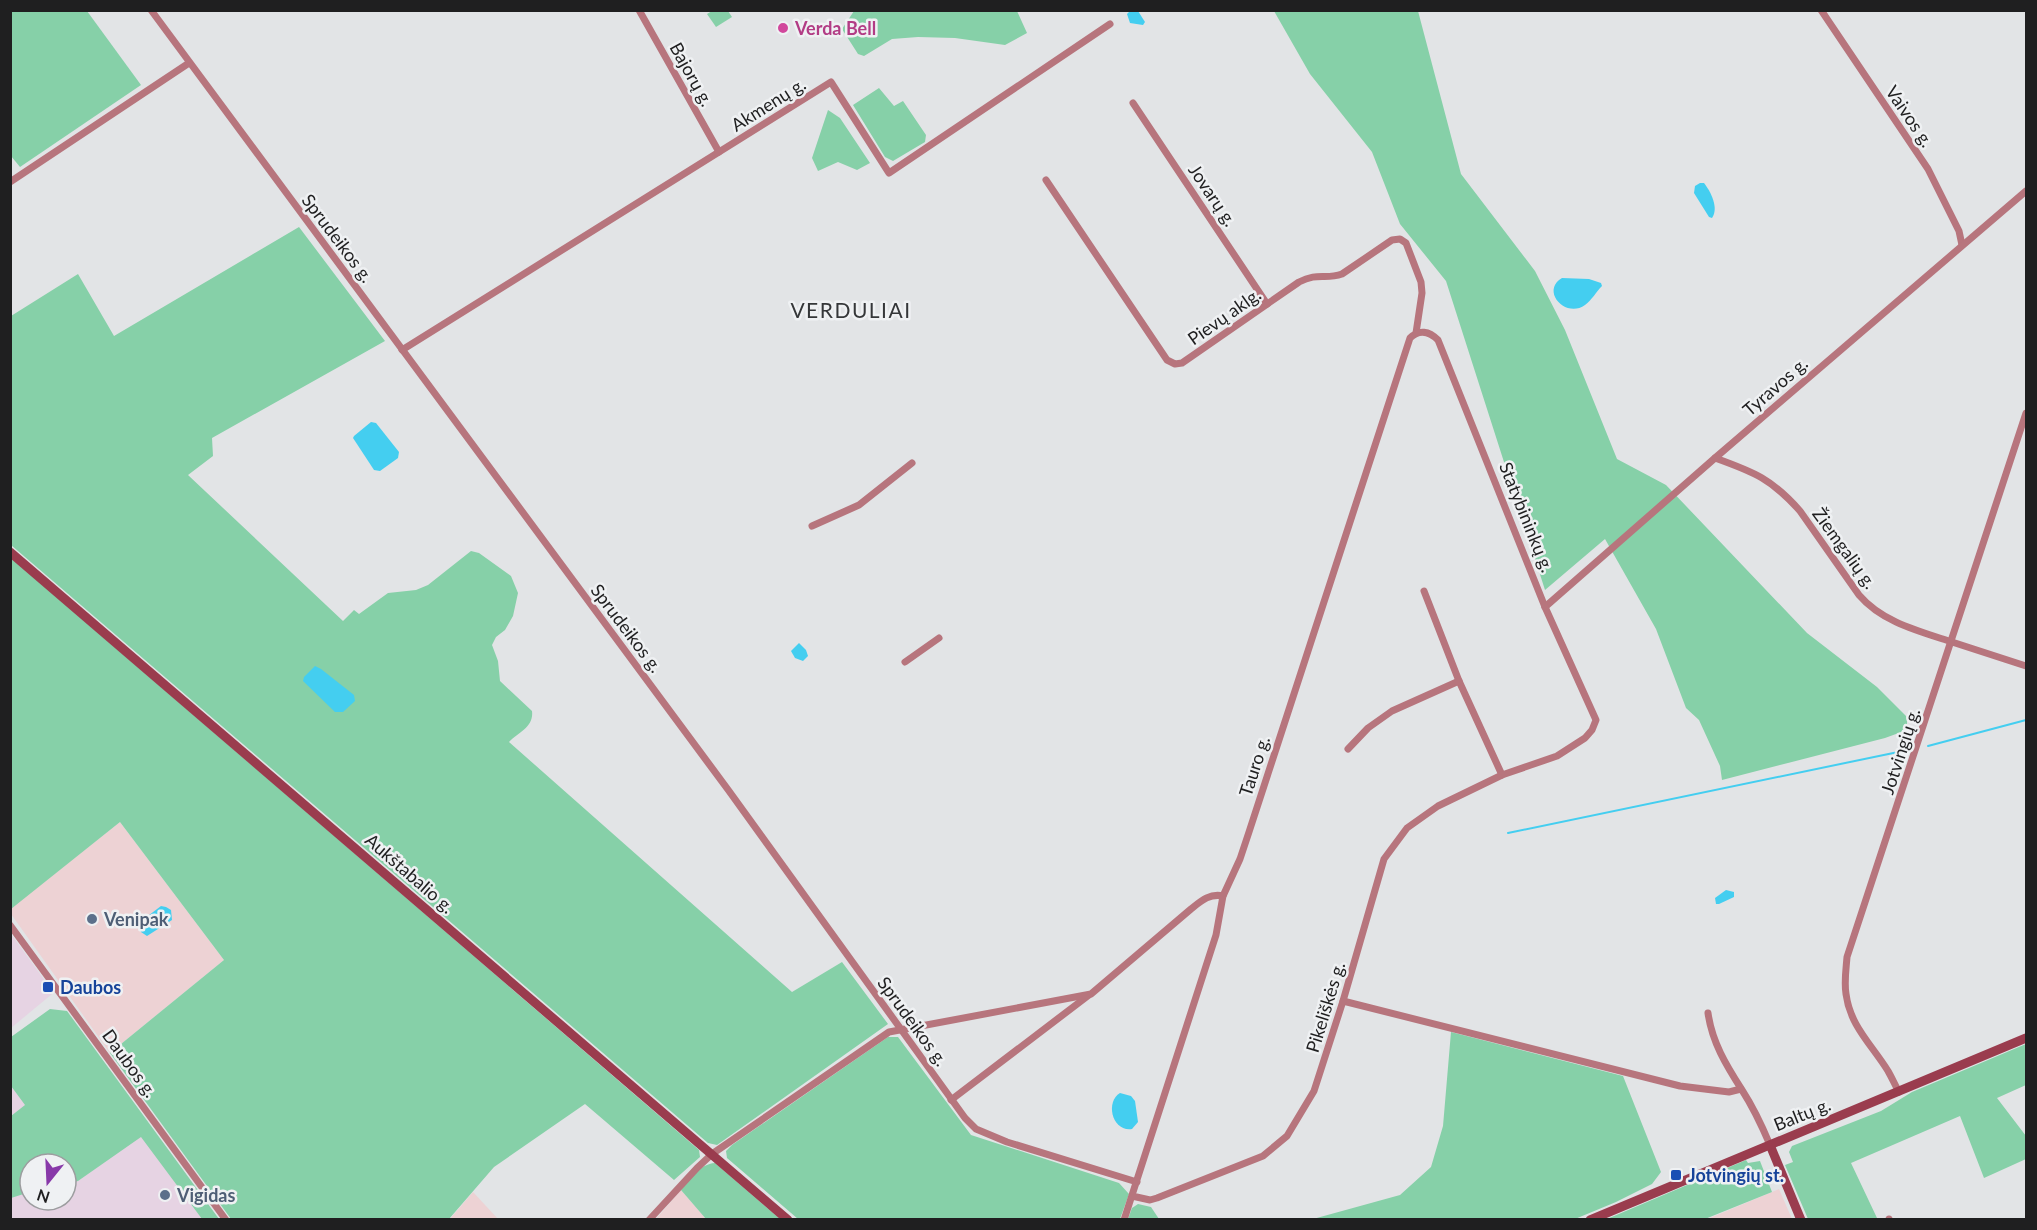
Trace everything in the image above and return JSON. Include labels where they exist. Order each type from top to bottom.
[{"type":"main road","name":"Aukštabalio g.","points":[[10,552],[788,1220]]},
{"type":"main road","name":"Baltų g.","points":[[1590,1220],[2026,1038]]},
{"type":"main road","points":[[1770,1144],[1801,1220]]},
{"type":"street","name":"Sprudeikos g.","points":[[151,10],[729,791],[951,1100],[976,1129],[1007,1142],[1137,1182]]},
{"type":"street","name":"Bajorų g.","points":[[639,10],[719,152]]},
{"type":"street","name":"Vaivos g.","points":[[1821,10],[1928,169],[1959,231],[1962,245]]},
{"type":"street","name":"Akmenų g.","points":[[402,350],[831,82],[889,173],[1110,24]]},
{"type":"street","points":[[10,182],[189,63]]},
{"type":"street","name":"Jovarų g.","points":[[1133,103],[1268,304]]},
{"type":"street","name":"Pievų aklg.","points":[[1046,180],[1167,360],[1175,364],[1182,363],[1310,276],[1333,277],[1342,274],[1392,240],[1400,239],[1406,243],[1421,282],[1422,293],[1416,333]]},
{"type":"street","name":"Tyravos g.","points":[[1545,607],[2026,191]]},
{"type":"street","name":"Statybininkų g.","points":[[1416,333],[1424,332],[1433,335],[1438,340],[1545,607],[1596,720]]},
{"type":"street","name":"Tauro g.","points":[[1124,1220],[1216,935],[1223,896],[1243,850],[1406,349],[1410,338],[1416,333]]},
{"type":"street","name":"Jotvingių g.","points":[[1899,1092],[1888,1071],[1859,1032],[1851,1013],[1846,996],[1847,957],[2026,413]]},
{"type":"street","name":"Žiemgalių g.","points":[[1715,458],[1751,471],[1790,499],[1868,605],[1905,626],[2026,666]]},
{"type":"street","points":[[812,526],[859,505],[912,463]]},
{"type":"street","points":[[1424,591],[1459,681],[1502,775]]},
{"type":"street","points":[[905,662],[939,638]]},
{"type":"street","points":[[1348,749],[1368,729],[1392,711],[1459,681]]},
{"type":"street","name":"Pikeliškės g.","points":[[1132,1196],[1150,1200],[1157,1198],[1263,1156],[1287,1136],[1314,1091],[1384,859],[1407,828],[1438,806],[1502,775],[1557,756],[1585,738],[1592,730],[1596,720]]},
{"type":"street","points":[[951,1100],[1091,994],[1204,899],[1215,894],[1223,896]]},
{"type":"street","name":"Daubos g.","points":[[10,925],[226,1220]]},
{"type":"street","points":[[649,1220],[712,1154],[889,1032],[1091,994]]},
{"type":"street","points":[[1343,1001],[1680,1086],[1729,1092],[1742,1089]]},
{"type":"street","points":[[1708,1012],[1710,1026],[1725,1064],[1742,1089],[1770,1144]]},
{"type":"shaded area","points":[[120,822],[224,960],[110,1053],[11,914],[10,909]]},
{"type":"shaded area","points":[[11,934],[51,989],[52,994],[11,1028]]},
{"type":"shaded area","points":[[11,1086],[26,1105],[11,1116]]},
{"type":"shaded area","name":"Vigidas","points":[[141,1136],[202,1219],[11,1219],[10,1198],[18,1196],[18,1212],[78,1212],[78,1181]]},
{"type":"shaded area","points":[[1779,1189],[1792,1219],[1705,1220],[1772,1192]]},
{"type":"shaded area","points":[[681,1190],[706,1219],[655,1220]]},
{"type":"shaded area","points":[[473,1192],[498,1219],[449,1220]]},
{"type":"green space","points":[[10,11],[87,11],[141,85],[20,167],[11,156]]},
{"type":"green space","points":[[712,11],[728,11],[732,17],[716,27],[707,14]]},
{"type":"green space","points":[[854,11],[1017,11],[1027,33],[1005,45],[955,38],[892,39],[864,56],[858,54],[842,29]]},
{"type":"green space","points":[[1274,11],[1418,11],[1461,174],[1535,271],[1565,330],[1617,459],[1666,485],[1807,633],[1877,687],[1907,717],[1907,730],[1885,738],[1722,780],[1720,766],[1699,720],[1686,708],[1656,629],[1605,539],[1545,590],[1446,281],[1400,224],[1372,152],[1310,74]]},
{"type":"green space","points":[[879,88],[894,106],[903,101],[926,135],[925,142],[893,161],[885,157],[853,105]]},
{"type":"green space","points":[[828,110],[840,118],[870,163],[857,170],[838,162],[818,171],[812,158]]},
{"type":"green space","points":[[299,227],[385,341],[212,438],[213,456],[188,475],[343,621],[354,610],[359,614],[388,593],[416,590],[428,585],[471,551],[479,553],[511,576],[518,593],[513,616],[492,645],[498,661],[500,681],[532,711],[532,717],[525,729],[509,742],[792,992],[842,962],[888,1024],[717,1145],[708,1143],[11,545],[11,316],[78,274],[114,336]]},
{"type":"green space","points":[[11,558],[699,1150],[700,1157],[674,1180],[585,1104],[494,1167],[449,1219],[231,1219],[110,1053],[224,960],[120,822],[11,909]]},
{"type":"green space","points":[[50,1009],[67,1011],[219,1219],[202,1219],[141,1137],[78,1181],[78,1152],[18,1152],[18,1196],[11,1198],[11,1116],[25,1105],[11,1086],[11,1037]]},
{"type":"green space","points":[[1451,1032],[1623,1076],[1661,1172],[1652,1184],[1575,1219],[1313,1219],[1400,1195],[1431,1167],[1443,1126]]},
{"type":"green space","points":[[888,1037],[898,1037],[971,1135],[1119,1183],[1129,1194],[1120,1219],[798,1219],[727,1158],[726,1151],[732,1145]]},
{"type":"green space","points":[[2026,1044],[2026,1085],[1997,1098],[2026,1136],[2026,1159],[1984,1178],[1960,1116],[1851,1163],[1877,1218],[1872,1220],[1808,1219],[1785,1165],[1793,1162],[1789,1152],[1792,1146],[1881,1111],[1912,1092]]},
{"type":"green space","points":[[1746,1160],[1748,1163],[1760,1161],[1772,1192],[1705,1219],[1607,1219]]},
{"type":"green space","points":[[715,1163],[780,1219],[706,1219],[681,1190],[700,1169]]},
{"type":"green space","points":[[1138,1204],[1151,1207],[1159,1219],[1128,1219],[1132,1208]]},
{"type":"water","points":[[1130,11],[1138,11],[1145,22],[1143,25],[1130,23],[1127,14]]},
{"type":"water","points":[[1704,183],[1713,200],[1715,210],[1712,218],[1709,217],[1694,193],[1695,186]]},
{"type":"water","points":[[1562,278],[1589,279],[1601,283],[1602,286],[1585,305],[1570,309],[1558,302],[1555,296],[1556,283]]},
{"type":"water","points":[[371,422],[376,423],[399,452],[398,458],[380,471],[374,470],[353,438]]},
{"type":"water","points":[[799,643],[808,656],[803,661],[795,658],[791,651]]},
{"type":"water","points":[[315,666],[354,695],[355,701],[343,712],[335,712],[303,681]]},
{"type":"water","points":[[1726,890],[1734,892],[1734,897],[1716,904],[1715,898]]},
{"type":"water","points":[[161,906],[171,910],[172,920],[147,936],[141,932],[140,922]]},
{"type":"water","points":[[1120,1093],[1131,1096],[1135,1101],[1138,1122],[1132,1129],[1120,1126],[1113,1116],[1113,1103],[1115,1097]]},
{"type":"waterway","points":[[1928,746],[2026,720]]},
{"type":"waterway","points":[[1508,833],[1903,751]]},
{"type":"place","name":"Verda Bell","points":[[783,28]]},
{"type":"place","name":"Venipak","points":[[92,919]]},
{"type":"place","name":"Daubos","points":[[48,987]]},
{"type":"place","name":"Jotvingių st.","points":[[1676,1175]]},
{"type":"place","name":"Vigidas","points":[[165,1195]]},
{"type":"district","name":"VERDULIAI","points":[[851,309]]}]
